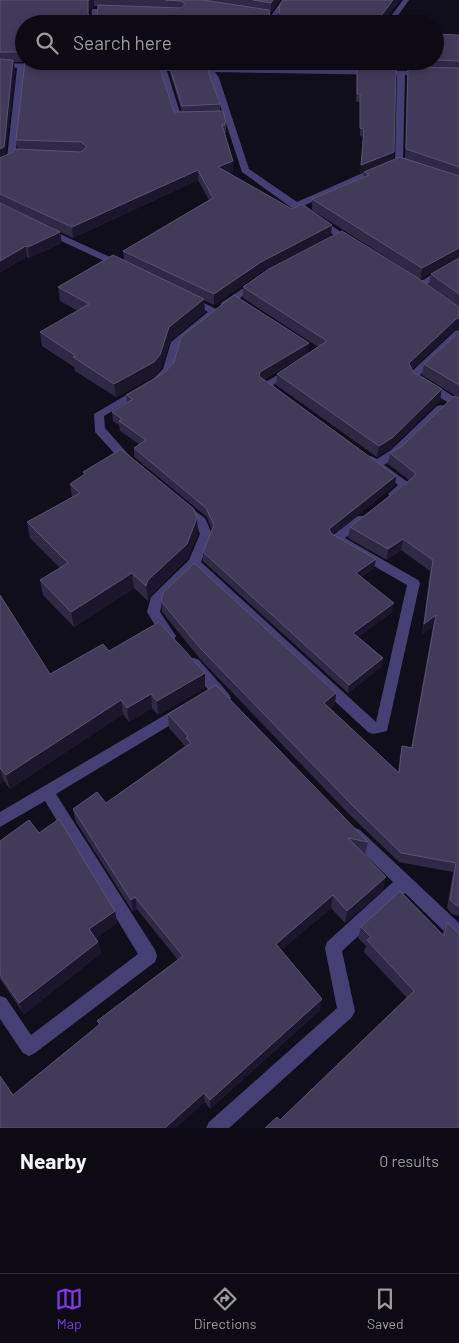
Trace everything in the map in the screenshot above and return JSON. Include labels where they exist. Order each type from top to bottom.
[{"type":"street","points":[[277,15],[285,0]]},
{"type":"street","points":[[395,15],[406,0]]},
{"type":"street","points":[[94,15],[94,10],[123,11]]},
{"type":"street","points":[[0,66],[15,66]]},
{"type":"street","points":[[0,165],[12,159],[21,70]]},
{"type":"street","points":[[163,70],[178,119],[195,118]]},
{"type":"street","points":[[210,70],[215,78],[224,116],[245,170],[295,206],[336,239],[356,246]]},
{"type":"street","points":[[331,70],[459,74]]},
{"type":"street","points":[[392,164],[402,73]]},
{"type":"street","points":[[12,154],[22,154]]},
{"type":"street","points":[[295,206],[392,164],[416,168]]},
{"type":"street","points":[[35,225],[134,272]]},
{"type":"street","points":[[419,285],[459,261]]},
{"type":"street","points":[[141,471],[126,459],[99,429],[99,414],[160,379],[168,370],[175,344],[215,311],[238,301],[265,276]]},
{"type":"street","points":[[183,296],[215,311]]},
{"type":"street","points":[[377,464],[395,453],[455,402],[416,379],[414,374],[459,333]]},
{"type":"street","points":[[280,396],[265,385],[296,367]]},
{"type":"street","points":[[194,563],[373,728],[382,727],[414,583],[336,539],[406,485],[362,454]]},
{"type":"street","points":[[178,503],[201,522],[206,534],[194,563],[156,601],[153,612],[212,693],[236,711]]},
{"type":"street","points":[[0,820],[191,706]]},
{"type":"street","points":[[0,1004],[28,1047],[149,956],[47,792]]},
{"type":"street","points":[[343,823],[459,934]]},
{"type":"street","points":[[215,1128],[346,1011],[333,948],[405,882]]},
{"type":"building","points":[[0,0],[89,0],[89,15],[15,15],[15,52],[0,52]]},
{"type":"building","points":[[165,0],[203,0],[269,10],[270,15],[97,15],[98,5],[181,8],[186,4],[181,1]]},
{"type":"building","points":[[253,0],[273,0],[271,3]]},
{"type":"building","points":[[283,0],[393,0],[382,15],[280,15],[279,7]]},
{"type":"building","points":[[444,34],[459,35],[459,61],[444,60]]},
{"type":"building","points":[[0,59],[13,60],[4,147],[0,149]]},
{"type":"building","points":[[459,68],[459,167],[406,149],[408,70]]},
{"type":"building","points":[[24,70],[161,70],[174,112],[223,111],[226,122],[224,123],[225,125],[222,125],[233,161],[218,167],[292,209],[302,204],[332,225],[261,262],[214,294],[123,251],[213,198],[198,170],[72,227],[0,194],[0,158],[13,152],[15,149],[81,152],[87,147],[81,142],[16,140]]},
{"type":"building","points":[[171,70],[208,70],[220,104],[182,106]]},
{"type":"building","points":[[357,70],[396,70],[394,152],[361,165],[364,129],[360,128],[360,94],[357,94]]},
{"type":"building","points":[[400,157],[459,176],[459,248],[422,268],[312,199],[369,175],[364,172]]},
{"type":"building","points":[[0,203],[60,232],[28,247],[26,246],[0,261]]},
{"type":"building","points":[[342,231],[418,278],[459,307],[459,318],[409,363],[413,372],[442,389],[392,438],[379,446],[277,374],[327,341],[243,287],[269,269]]},
{"type":"building","points":[[113,255],[204,299],[169,327],[160,355],[154,362],[114,384],[40,332],[89,304],[58,287]]},
{"type":"building","points":[[459,258],[459,294],[431,274]]},
{"type":"building","points":[[234,295],[309,343],[260,372],[259,376],[396,476],[329,529],[332,534],[376,559],[356,573],[394,603],[353,633],[383,658],[349,685],[203,552],[214,525],[206,508],[134,448],[146,440],[119,421],[122,419],[112,412],[133,399],[126,395],[164,373],[174,362],[181,337]]},
{"type":"building","points":[[459,332],[459,385],[424,364]]},
{"type":"building","points":[[454,396],[459,398],[459,906],[450,900],[456,863],[401,853],[201,649],[161,601],[163,593],[194,563],[336,693],[324,703],[399,773],[402,746],[412,748],[436,615],[424,624],[433,560],[403,539],[388,549],[350,527],[415,476],[415,473],[390,453],[402,446]]},
{"type":"building","points":[[121,449],[194,509],[197,518],[187,544],[148,580],[146,586],[132,573],[71,612],[40,580],[68,563],[27,522],[80,493],[70,484],[85,474],[83,472]]},
{"type":"building","points":[[0,595],[50,674],[103,644],[109,651],[159,622],[205,673],[157,701],[151,694],[127,708],[121,700],[6,775],[0,768]]},
{"type":"building","points":[[216,685],[368,842],[348,838],[386,877],[347,911],[333,895],[276,944],[322,999],[210,1100],[204,1093],[165,1128],[0,1128],[0,1076],[13,1095],[100,1024],[97,1021],[183,956],[135,897],[131,900],[73,809],[97,792],[106,803],[191,743],[186,738],[188,736],[168,714]]},
{"type":"building","points":[[59,819],[115,911],[89,929],[98,942],[19,1003],[0,975],[0,841],[29,820],[39,833]]},
{"type":"building","points":[[400,891],[444,936],[447,922],[459,934],[459,1128],[265,1128],[277,1117],[280,1120],[414,991],[367,940],[371,937],[361,927]]}]
